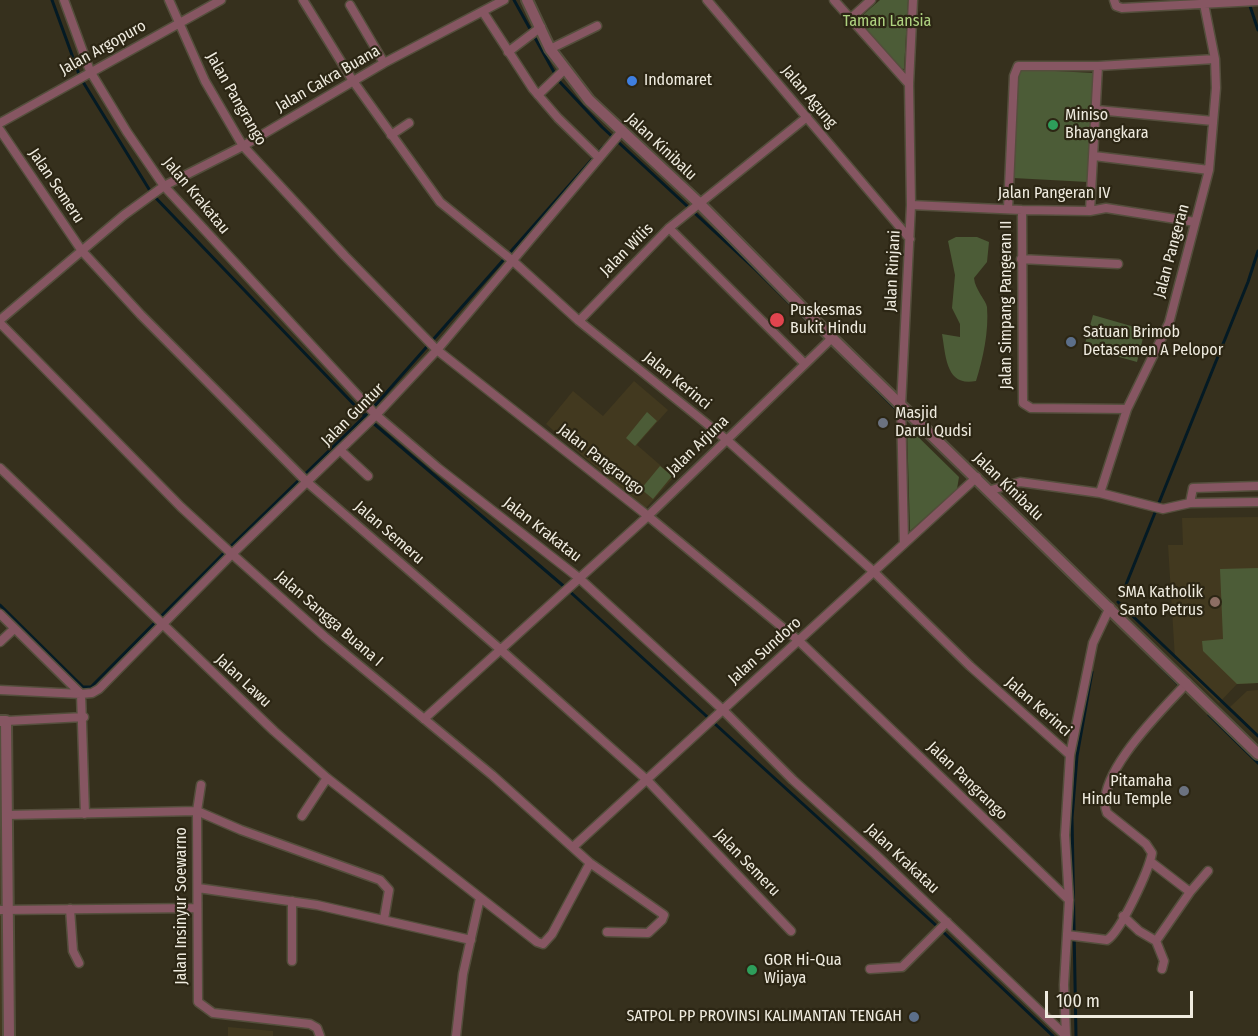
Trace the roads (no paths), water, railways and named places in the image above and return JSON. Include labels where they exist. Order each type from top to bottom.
[{"type":"street","name":"Jalan Krakatau","points":[[63,0],[90,71],[127,132],[164,186],[376,415],[438,468],[579,578],[723,710],[793,780],[1066,1036]]},
{"type":"street","name":"Jalan Pangrango","points":[[169,0],[205,81],[243,147],[345,256],[438,350],[648,516],[799,641],[1069,900]]},
{"type":"street","name":"Jalan Argopuro","points":[[0,123],[221,0]]},
{"type":"street","name":"Jalan Kerinci","points":[[303,0],[353,81],[440,202],[513,261],[579,321],[727,440],[874,573],[970,666],[1070,755]]},
{"type":"street","name":"Jalan Cakra Buana","points":[[0,322],[82,251],[164,186],[243,147],[384,63],[504,0]]},
{"type":"street","name":"Jalan Kinibalu","points":[[527,0],[550,49],[589,100],[699,203],[832,338],[991,490],[1258,754]]},
{"type":"street","name":"Jalan Agung","points":[[707,0],[910,239]]},
{"type":"street","points":[[834,0],[909,84]]},
{"type":"street","points":[[850,19],[871,0]]},
{"type":"street","name":"Jalan Rinjani","points":[[904,543],[901,406],[910,239],[909,84],[913,0]]},
{"type":"street","points":[[1114,0],[1116,6],[1122,8],[1258,1]]},
{"type":"street","name":"Jalan Pangeran","points":[[1100,493],[1127,409],[1169,323],[1209,170],[1215,59],[1204,4]]},
{"type":"street","points":[[350,5],[384,63]]},
{"type":"street","points":[[483,12],[538,95],[599,158]]},
{"type":"street","points":[[550,49],[597,26]]},
{"type":"street","points":[[508,52],[541,27]]},
{"type":"street","points":[[1008,209],[1015,70],[1022,65],[1098,66],[1215,59]]},
{"type":"street","points":[[1090,211],[1098,66]]},
{"type":"street","points":[[538,95],[564,70]]},
{"type":"street","points":[[1096,110],[1213,121]]},
{"type":"street","points":[[699,203],[807,117]]},
{"type":"street","points":[[391,135],[409,123]]},
{"type":"street","name":"Jalan Semeru","points":[[0,130],[82,251],[141,315],[307,482],[647,780],[791,931]]},
{"type":"street","name":"Jalan Guntur","points":[[81,694],[92,693],[99,689],[232,554],[376,415],[438,350],[622,131]]},
{"type":"street","points":[[1094,156],[1209,170]]},
{"type":"street","name":"Jalan Wilis","points":[[579,321],[669,228],[699,203]]},
{"type":"street","name":"Jalan Pangeran IV","points":[[911,205],[1022,210],[1090,211],[1106,208],[1195,222]]},
{"type":"street","name":"Jalan Simpang Pangeran II","points":[[1022,210],[1023,403],[1031,408],[1127,409]]},
{"type":"street","points":[[669,228],[804,363]]},
{"type":"street","points":[[1021,259],[1119,264]]},
{"type":"street","name":"Jalan Sangga Buana I","points":[[0,322],[173,500],[232,554],[590,863],[662,912],[662,920],[648,933],[607,932]]},
{"type":"street","name":"Jalan Arjuna","points":[[424,719],[648,516],[832,338]]},
{"type":"street","points":[[339,450],[368,476]]},
{"type":"street","name":"Jalan Lawu","points":[[0,468],[327,778],[537,942],[543,944],[552,934],[590,863]]},
{"type":"street","name":"Jalan Sundoro","points":[[573,847],[977,477]]},
{"type":"street","points":[[991,490],[1020,482],[1100,493],[1147,507],[1163,509],[1190,503],[1258,502]]},
{"type":"street","points":[[1190,503],[1193,488],[1258,486]]},
{"type":"street","name":"Jalan Krakatau","points":[[1066,1036],[1064,985],[1073,936],[1065,835],[1070,755],[1093,643],[1110,607]]},
{"type":"street","points":[[0,614],[81,694],[84,717],[85,814]]},
{"type":"street","points":[[0,642],[14,629]]},
{"type":"street","points":[[1073,936],[1107,940],[1115,933],[1151,862],[1151,848],[1107,813],[1104,806],[1106,788],[1144,729],[1187,683]]},
{"type":"street","points":[[0,690],[81,694]]},
{"type":"street","points":[[9,1036],[3,910],[7,815],[3,721],[84,717]]},
{"type":"street","points":[[302,816],[327,778]]},
{"type":"street","name":"Jalan Insinyur Soewarno","points":[[201,784],[197,811],[197,997],[202,1007],[213,1013],[310,1024],[317,1028],[320,1036]]},
{"type":"street","points":[[7,815],[197,811],[380,880],[389,890],[384,919]]},
{"type":"street","points":[[1151,862],[1190,892]]},
{"type":"street","points":[[1156,941],[1190,892],[1208,871]]},
{"type":"street","points":[[198,888],[292,901],[384,919],[471,940]]},
{"type":"street","points":[[456,1036],[480,898]]},
{"type":"street","points":[[292,901],[292,961]]},
{"type":"street","points":[[3,910],[197,908]]},
{"type":"street","points":[[70,909],[73,951],[79,963]]},
{"type":"street","points":[[1123,916],[1139,931],[1156,941],[1164,960],[1162,969]]},
{"type":"street","points":[[870,969],[902,967],[947,922]]},
{"type":"waterway","points":[[52,0],[80,77],[152,194],[365,416],[567,589],[940,929],[1053,1036]]},
{"type":"waterway","points":[[514,0],[559,81],[602,127],[756,270],[898,411]]},
{"type":"waterway","points":[[1249,3],[1258,30]]},
{"type":"waterway","points":[[0,605],[83,687],[91,687],[371,410],[603,147]]},
{"type":"waterway","points":[[1123,592],[1248,282],[1258,251]]},
{"type":"waterway","points":[[903,415],[1051,559]]},
{"type":"waterway","points":[[1118,602],[1258,736]]},
{"type":"waterway","points":[[1138,644],[1179,685]]},
{"type":"waterway","points":[[1076,1036],[1072,818],[1077,756],[1092,672]]},
{"type":"waterway","points":[[1209,715],[1258,763]]},
{"type":"place","name":"Indomaret","points":[[632,81]]},
{"type":"place","name":"Miniso Bhayangkara","points":[[1053,125]]},
{"type":"place","name":"Puskesmas Bukit Hindu","points":[[777,320]]},
{"type":"place","name":"Satuan Brimob Detasemen A Pelopor","points":[[1071,342]]},
{"type":"place","name":"Masjid Darul Qudsi","points":[[883,423]]},
{"type":"place","name":"SMA Katholik Santo Petrus","points":[[1215,602]]},
{"type":"place","name":"Pitamaha Hindu Temple","points":[[1184,791]]},
{"type":"place","name":"GOR Hi-Qua Wijaya","points":[[752,970]]},
{"type":"place","name":"SATPOL PP PROVINSI KALIMANTAN TENGAH","points":[[914,1017]]},
{"type":"park label","name":"Taman Lansia","points":[[887,22]]}]
